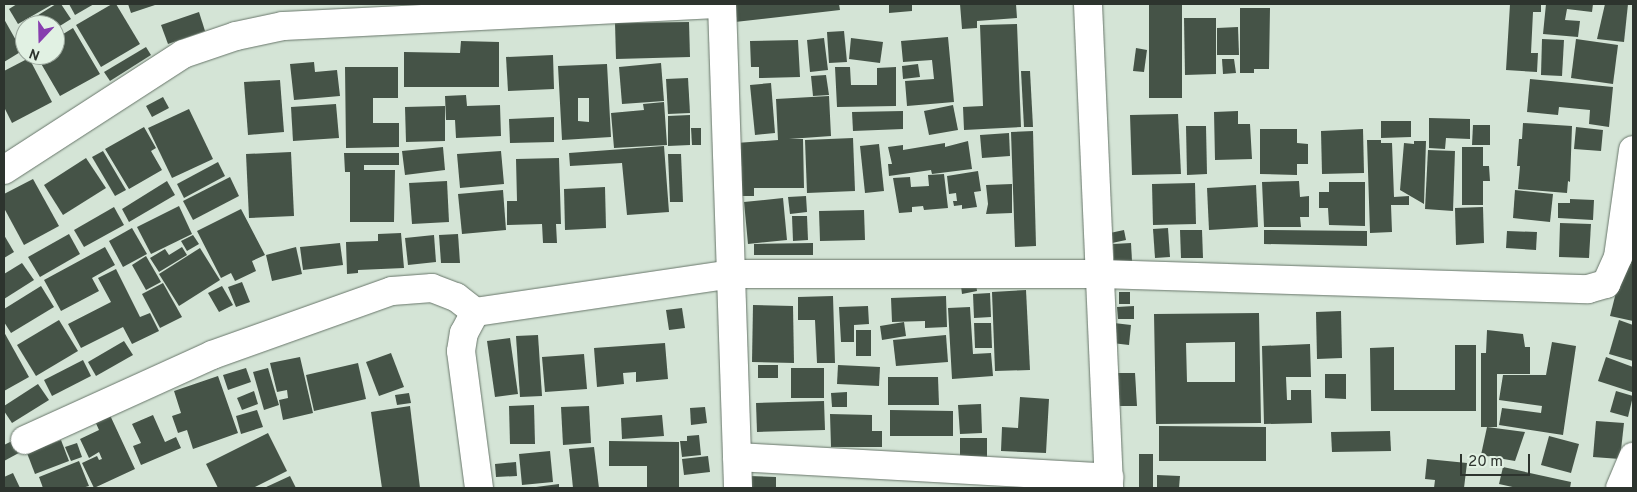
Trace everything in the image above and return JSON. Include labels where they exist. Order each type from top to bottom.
[{"type":"street","points":[[4,170],[183,54],[236,36],[284,26],[722,4],[738,488]]},
{"type":"street","points":[[737,457],[1109,483],[1088,4]]},
{"type":"street","points":[[25,440],[212,355],[392,291],[432,288],[456,297],[475,312],[731,274],[1101,274],[1588,289],[1606,284],[1618,257],[1633,156]]},
{"type":"street","points":[[475,312],[464,333],[461,351],[479,488]]},
{"type":"street","points":[[1620,488],[1633,457]]},
{"type":"building","points":[[17,4],[53,4],[34,15],[15,15],[15,19],[9,9]]},
{"type":"building","points":[[56,4],[61,4],[71,19],[65,23],[65,15],[38,15]]},
{"type":"building","points":[[69,4],[94,4],[75,15]]},
{"type":"building","points":[[112,4],[116,4],[140,44],[101,67],[76,25]]},
{"type":"building","points":[[128,4],[158,4],[131,13]]},
{"type":"building","points":[[733,4],[839,4],[840,10],[735,22]]},
{"type":"building","points":[[889,4],[912,4],[912,11],[889,13]]},
{"type":"building","points":[[960,4],[1016,4],[1017,18],[977,21],[977,28],[962,29]]},
{"type":"building","points":[[1149,4],[1182,4],[1182,98],[1149,98]]},
{"type":"building","points":[[1510,4],[1541,4],[1541,12],[1533,12],[1531,53],[1538,53],[1537,72],[1506,70]]},
{"type":"building","points":[[1546,4],[1593,4],[1592,12],[1567,9],[1565,20],[1580,21],[1578,37],[1543,34]]},
{"type":"building","points":[[1605,4],[1628,4],[1624,42],[1597,39]]},
{"type":"building","points":[[1240,8],[1270,8],[1269,69],[1254,69],[1254,73],[1240,73]]},
{"type":"building","points":[[199,12],[205,31],[168,44],[161,25]]},
{"type":"building","points":[[1184,18],[1216,18],[1216,74],[1185,75]]},
{"type":"building","points":[[4,19],[15,39],[15,55],[4,62]]},
{"type":"building","points":[[689,22],[690,57],[616,59],[615,23]]},
{"type":"building","points":[[1017,24],[1021,127],[964,130],[963,107],[983,106],[980,25]]},
{"type":"building","points":[[1238,27],[1239,55],[1217,55],[1217,28]]},
{"type":"building","points":[[73,28],[100,74],[60,96],[42,65],[65,65],[65,33]]},
{"type":"building","points":[[844,31],[847,62],[829,63],[827,32]]},
{"type":"building","points":[[948,37],[954,102],[907,106],[905,81],[934,79],[932,60],[903,62],[901,41]]},
{"type":"building","points":[[824,38],[828,70],[810,72],[807,40]]},
{"type":"building","points":[[851,38],[883,42],[880,63],[849,59]]},
{"type":"building","points":[[1542,39],[1564,40],[1562,76],[1541,75]]},
{"type":"building","points":[[1576,39],[1618,45],[1613,84],[1571,78]]},
{"type":"building","points":[[798,40],[800,77],[759,78],[759,67],[751,67],[750,41]]},
{"type":"building","points":[[461,41],[499,42],[499,87],[404,87],[404,52],[460,53]]},
{"type":"building","points":[[146,47],[151,55],[110,81],[104,72]]},
{"type":"building","points":[[1136,48],[1147,50],[1144,72],[1133,71]]},
{"type":"building","points":[[553,55],[554,89],[508,91],[506,57]]},
{"type":"building","points":[[1222,59],[1234,59],[1236,73],[1223,74]]},
{"type":"building","points":[[314,62],[315,72],[337,70],[340,96],[294,100],[290,64]]},
{"type":"building","points":[[661,63],[664,101],[622,104],[619,67]]},
{"type":"building","points":[[607,64],[611,137],[562,140],[558,66]],"holes":[[[578,98],[589,98],[589,122],[578,121]]]},
{"type":"building","points":[[918,64],[920,77],[903,79],[902,66]]},
{"type":"building","points":[[16,65],[33,65],[52,102],[12,123],[4,107],[4,71]]},
{"type":"building","points":[[345,67],[398,67],[398,98],[373,98],[373,123],[399,123],[399,147],[346,148]]},
{"type":"building","points":[[835,67],[850,67],[851,85],[877,85],[877,68],[896,67],[896,106],[837,107]]},
{"type":"building","points":[[1021,71],[1030,71],[1033,127],[1024,127]]},
{"type":"building","points":[[826,75],[829,95],[813,96],[811,76]]},
{"type":"building","points":[[688,78],[690,113],[668,114],[666,79]]},
{"type":"building","points":[[1530,79],[1613,87],[1609,127],[1589,124],[1590,110],[1559,107],[1558,115],[1527,112]]},
{"type":"building","points":[[280,80],[284,132],[248,135],[244,82]]},
{"type":"building","points":[[771,83],[775,133],[755,135],[750,85]]},
{"type":"building","points":[[466,95],[467,106],[500,105],[501,136],[456,138],[455,120],[446,120],[445,96]]},
{"type":"building","points":[[829,96],[831,136],[789,139],[803,139],[804,188],[754,188],[754,196],[737,196],[736,143],[778,140],[776,99]]},
{"type":"building","points":[[163,97],[169,108],[152,117],[146,106]]},
{"type":"building","points":[[664,102],[667,145],[614,148],[611,113],[644,110],[643,104]]},
{"type":"building","points":[[336,104],[339,138],[293,141],[291,107]]},
{"type":"building","points":[[953,105],[958,130],[929,135],[924,111]]},
{"type":"building","points":[[445,106],[445,141],[406,142],[405,107]]},
{"type":"building","points":[[189,109],[213,159],[172,178],[148,128]]},
{"type":"building","points":[[903,111],[903,129],[853,131],[852,112]]},
{"type":"building","points":[[1238,111],[1238,124],[1250,124],[1252,159],[1215,160],[1214,112]]},
{"type":"building","points":[[1178,114],[1181,174],[1132,175],[1130,115]]},
{"type":"building","points":[[690,115],[690,145],[668,146],[668,116]]},
{"type":"building","points":[[554,117],[554,142],[510,143],[509,119]]},
{"type":"building","points":[[1429,118],[1470,119],[1470,139],[1446,138],[1445,149],[1429,148]]},
{"type":"building","points":[[1381,121],[1411,121],[1411,137],[1381,138]]},
{"type":"building","points":[[1523,123],[1572,126],[1570,182],[1568,181],[1567,193],[1518,189],[1520,166],[1517,166],[1519,139],[1522,139]]},
{"type":"building","points":[[1473,125],[1490,125],[1490,145],[1472,145]]},
{"type":"building","points":[[1186,126],[1206,126],[1207,174],[1187,175]]},
{"type":"building","points":[[144,127],[156,148],[151,151],[162,170],[129,189],[105,149]]},
{"type":"building","points":[[1576,127],[1603,130],[1601,151],[1574,149]]},
{"type":"building","points":[[691,128],[701,128],[701,145],[692,145]]},
{"type":"building","points":[[1260,129],[1297,129],[1297,143],[1308,144],[1308,164],[1297,164],[1297,175],[1260,174]]},
{"type":"building","points":[[1363,129],[1364,173],[1322,174],[1321,131]]},
{"type":"building","points":[[1033,131],[1036,246],[1015,247],[1011,132]]},
{"type":"building","points":[[1009,133],[1010,156],[982,158],[980,135]]},
{"type":"building","points":[[853,138],[855,191],[807,193],[805,140]]},
{"type":"building","points":[[1367,140],[1381,140],[1381,143],[1392,143],[1394,197],[1409,196],[1409,205],[1391,205],[1392,232],[1370,233]]},
{"type":"building","points":[[968,141],[972,169],[932,174],[931,170],[889,176],[888,164],[892,164],[888,147],[903,145],[903,150],[945,143],[945,147]]},
{"type":"building","points":[[1414,141],[1426,141],[1424,204],[1400,190],[1404,143],[1414,144]]},
{"type":"building","points":[[879,144],[884,191],[865,193],[860,146]]},
{"type":"building","points":[[664,146],[669,212],[627,215],[622,163],[570,166],[569,153]]},
{"type":"building","points":[[443,147],[445,170],[405,175],[402,151]]},
{"type":"building","points":[[1462,147],[1483,147],[1483,166],[1489,166],[1490,181],[1483,181],[1483,205],[1462,205]]},
{"type":"building","points":[[1428,150],[1455,151],[1453,211],[1425,209]]},
{"type":"building","points":[[103,151],[126,190],[115,196],[92,157]]},
{"type":"building","points":[[501,151],[504,184],[460,188],[457,154]]},
{"type":"building","points":[[291,152],[294,216],[249,218],[246,154]]},
{"type":"building","points":[[344,153],[399,153],[399,165],[364,165],[364,170],[395,170],[394,222],[350,222],[350,172],[345,172]]},
{"type":"building","points":[[668,154],[681,154],[683,202],[670,202]]},
{"type":"building","points":[[86,158],[106,188],[63,215],[44,185]]},
{"type":"building","points":[[559,158],[561,224],[556,224],[557,243],[543,243],[542,224],[507,225],[507,201],[517,201],[516,159]]},
{"type":"building","points":[[218,162],[225,176],[184,198],[177,184]]},
{"type":"building","points":[[978,171],[981,191],[974,192],[977,207],[962,209],[962,205],[954,206],[953,201],[957,201],[956,193],[949,194],[947,176]]},
{"type":"building","points":[[944,174],[948,208],[924,210],[923,206],[912,207],[912,212],[899,213],[893,178],[910,177],[911,187],[929,186],[928,175]]},
{"type":"building","points":[[230,177],[239,196],[193,220],[183,201]]},
{"type":"building","points":[[33,179],[59,226],[24,245],[4,208],[4,194]]},
{"type":"building","points":[[167,181],[175,195],[129,222],[122,209]]},
{"type":"building","points":[[447,181],[449,222],[412,224],[409,183]]},
{"type":"building","points":[[1299,181],[1300,197],[1309,196],[1309,217],[1300,217],[1301,227],[1264,227],[1262,182]]},
{"type":"building","points":[[1329,182],[1365,182],[1365,226],[1329,225],[1328,208],[1319,208],[1319,192],[1329,192]]},
{"type":"building","points":[[1195,183],[1196,224],[1153,225],[1152,184]]},
{"type":"building","points":[[1012,184],[1012,213],[986,214],[988,204],[986,185]]},
{"type":"building","points":[[1256,185],[1258,227],[1209,230],[1207,188]]},
{"type":"building","points":[[605,187],[606,228],[565,230],[564,189]]},
{"type":"building","points":[[503,190],[506,230],[462,234],[458,194]]},
{"type":"building","points":[[1515,190],[1553,194],[1550,222],[1513,218]]},
{"type":"building","points":[[806,196],[807,212],[790,214],[788,197]]},
{"type":"building","points":[[783,198],[787,240],[748,244],[744,202]]},
{"type":"building","points":[[1570,199],[1594,200],[1593,220],[1558,218],[1558,203],[1570,203]]},
{"type":"building","points":[[179,206],[192,234],[151,254],[137,227]]},
{"type":"building","points":[[114,207],[124,225],[84,247],[74,230]]},
{"type":"building","points":[[1483,207],[1484,243],[1456,245],[1455,208]]},
{"type":"building","points":[[241,209],[265,255],[252,261],[256,271],[235,281],[231,273],[221,278],[197,231]]},
{"type":"building","points":[[864,210],[865,240],[820,241],[819,211]]},
{"type":"building","points":[[792,216],[807,216],[808,240],[793,241]]},
{"type":"building","points":[[1560,223],[1591,224],[1589,258],[1559,257]]},
{"type":"building","points":[[132,228],[147,254],[123,267],[109,241]]},
{"type":"building","points":[[1168,228],[1170,257],[1155,258],[1153,229]]},
{"type":"building","points":[[1124,230],[1126,240],[1112,243],[1110,233]]},
{"type":"building","points":[[1180,230],[1202,230],[1203,258],[1181,258]]},
{"type":"building","points":[[1264,230],[1367,231],[1367,246],[1264,244]]},
{"type":"building","points":[[1507,231],[1537,232],[1536,250],[1506,248]]},
{"type":"building","points":[[401,233],[404,268],[358,270],[358,273],[347,274],[346,242],[378,241],[378,234]]},
{"type":"building","points":[[69,234],[80,254],[40,277],[28,257]]},
{"type":"building","points":[[458,234],[460,263],[441,263],[439,235]]},
{"type":"building","points":[[4,235],[14,252],[4,258]]},
{"type":"building","points":[[193,235],[199,244],[187,251],[181,241]]},
{"type":"building","points":[[434,235],[436,262],[408,265],[405,238]]},
{"type":"building","points":[[340,243],[343,265],[303,270],[300,247]]},
{"type":"building","points":[[813,243],[813,255],[754,255],[754,244]]},
{"type":"building","points":[[1131,243],[1132,261],[1114,262],[1113,244]]},
{"type":"building","points":[[105,247],[115,265],[92,278],[99,291],[61,311],[44,280]]},
{"type":"building","points":[[182,247],[187,255],[159,272],[150,258],[165,249],[169,255]]},
{"type":"building","points":[[296,247],[302,274],[272,281],[266,255]]},
{"type":"building","points":[[200,248],[220,280],[179,306],[159,274]]},
{"type":"building","points":[[146,256],[161,282],[146,290],[132,265]]},
{"type":"building","points":[[1625,257],[1633,259],[1633,321],[1610,316]]},
{"type":"building","points":[[22,263],[34,280],[4,299],[4,274]]},
{"type":"building","points":[[116,269],[140,317],[150,313],[159,331],[132,344],[123,327],[81,348],[68,324],[111,302],[98,278]]},
{"type":"building","points":[[975,276],[977,291],[962,294],[960,278]]},
{"type":"building","points":[[242,282],[250,302],[236,307],[228,287]]},
{"type":"building","points":[[163,283],[182,317],[160,328],[142,294]]},
{"type":"building","points":[[41,286],[54,307],[11,333],[4,322],[4,309]]},
{"type":"building","points":[[222,286],[233,305],[219,312],[208,293]]},
{"type":"building","points":[[1026,290],[1030,370],[995,371],[992,292]]},
{"type":"building","points":[[1119,292],[1130,292],[1130,304],[1119,304]]},
{"type":"building","points":[[990,293],[991,317],[974,318],[973,294]]},
{"type":"building","points":[[833,296],[835,363],[817,363],[815,320],[798,320],[798,297]]},
{"type":"building","points":[[946,296],[947,327],[925,328],[925,321],[892,322],[891,298]]},
{"type":"building","points":[[753,305],[793,306],[794,363],[752,362]]},
{"type":"building","points":[[868,306],[869,324],[854,325],[854,342],[841,342],[839,307]]},
{"type":"building","points":[[1134,306],[1134,319],[1118,319],[1117,307]]},
{"type":"building","points":[[970,307],[973,354],[991,353],[993,376],[952,379],[948,308]]},
{"type":"building","points":[[682,308],[685,328],[669,330],[666,310]]},
{"type":"building","points":[[1341,311],[1342,358],[1317,359],[1316,312]]},
{"type":"building","points":[[1259,313],[1261,423],[1156,424],[1154,314]],"holes":[[[1235,342],[1235,382],[1187,382],[1186,343]]]},
{"type":"building","points":[[59,320],[78,351],[36,376],[17,345]]},
{"type":"building","points":[[1619,320],[1633,325],[1633,361],[1609,354]]},
{"type":"building","points":[[904,322],[906,336],[882,340],[880,326]]},
{"type":"building","points":[[974,323],[991,323],[992,348],[975,348]]},
{"type":"building","points":[[1114,323],[1131,325],[1129,345],[1112,343]]},
{"type":"building","points":[[856,330],[871,330],[871,356],[856,356]]},
{"type":"building","points":[[1487,330],[1523,334],[1525,347],[1530,347],[1530,374],[1497,374],[1497,427],[1481,427],[1481,353],[1486,353]]},
{"type":"building","points":[[4,332],[29,377],[4,391]]},
{"type":"building","points":[[538,335],[542,396],[520,397],[516,336]]},
{"type":"building","points":[[946,335],[948,362],[896,366],[893,340]]},
{"type":"building","points":[[510,338],[518,394],[495,397],[487,341]]},
{"type":"building","points":[[124,341],[133,355],[96,376],[88,362]]},
{"type":"building","points":[[1552,342],[1576,346],[1563,435],[1499,425],[1502,408],[1541,413],[1542,406],[1499,400],[1503,375],[1546,375]]},
{"type":"building","points":[[665,343],[668,379],[636,382],[636,372],[623,373],[624,384],[597,387],[594,348]]},
{"type":"building","points":[[1310,344],[1311,377],[1286,377],[1287,400],[1291,400],[1291,390],[1311,390],[1312,423],[1264,424],[1262,346]]},
{"type":"building","points":[[1455,345],[1476,345],[1476,411],[1371,411],[1370,348],[1394,347],[1394,390],[1455,390]]},
{"type":"building","points":[[391,353],[404,387],[379,396],[366,362]]},
{"type":"building","points":[[584,354],[587,389],[545,392],[542,357]]},
{"type":"building","points":[[300,357],[313,413],[283,420],[279,400],[288,398],[287,390],[277,392],[270,363]]},
{"type":"building","points":[[1606,357],[1633,367],[1632,392],[1598,381]]},
{"type":"building","points":[[83,360],[91,376],[52,396],[44,380]]},
{"type":"building","points":[[358,363],[366,399],[314,411],[306,375]]},
{"type":"building","points":[[758,365],[778,365],[778,378],[758,378]]},
{"type":"building","points":[[838,365],[880,367],[879,386],[837,384]]},
{"type":"building","points":[[246,368],[251,382],[228,390],[223,375]]},
{"type":"building","points":[[268,368],[279,405],[264,410],[253,372]]},
{"type":"building","points":[[791,368],[824,368],[824,398],[791,398]]},
{"type":"building","points":[[1113,373],[1135,373],[1137,406],[1114,406]]},
{"type":"building","points":[[1325,374],[1346,374],[1346,399],[1325,398]]},
{"type":"building","points":[[218,376],[238,433],[193,449],[187,430],[178,433],[172,416],[181,413],[174,391]]},
{"type":"building","points":[[888,377],[938,377],[939,405],[888,405]]},
{"type":"building","points":[[38,384],[49,400],[12,423],[4,411],[4,406]]},
{"type":"building","points":[[254,391],[258,404],[242,410],[237,398]]},
{"type":"building","points":[[1616,391],[1633,396],[1628,417],[1610,412]]},
{"type":"building","points":[[847,392],[847,407],[832,407],[831,393]]},
{"type":"building","points":[[409,393],[411,403],[397,405],[395,395]]},
{"type":"building","points":[[1020,397],[1049,399],[1046,453],[1001,451],[1002,427],[1018,428]]},
{"type":"building","points":[[824,401],[825,430],[757,432],[756,403]]},
{"type":"building","points":[[981,404],[982,433],[960,434],[958,405]]},
{"type":"building","points":[[534,405],[535,444],[510,444],[509,406]]},
{"type":"building","points":[[410,406],[420,488],[382,488],[371,412]]},
{"type":"building","points":[[589,406],[591,443],[563,445],[561,407]]},
{"type":"building","points":[[705,407],[707,423],[691,425],[690,408]]},
{"type":"building","points":[[257,410],[263,427],[241,434],[236,416]]},
{"type":"building","points":[[890,410],[953,411],[953,436],[890,436]]},
{"type":"building","points":[[109,413],[135,469],[94,488],[82,463],[97,456],[99,460],[102,459],[99,452],[89,458],[80,439],[99,430],[94,419]]},
{"type":"building","points":[[830,414],[872,415],[872,431],[882,431],[882,447],[831,447]]},
{"type":"building","points":[[153,415],[165,442],[176,437],[181,448],[141,465],[133,446],[141,443],[132,424]]},
{"type":"building","points":[[662,415],[664,436],[622,439],[621,418]]},
{"type":"building","points":[[1596,421],[1624,423],[1620,459],[1593,457]]},
{"type":"building","points":[[1159,426],[1266,427],[1266,461],[1159,461]]},
{"type":"building","points":[[1487,427],[1525,432],[1515,461],[1481,455]]},
{"type":"building","points":[[1390,431],[1391,451],[1332,452],[1331,432]]},
{"type":"building","points":[[268,433],[287,471],[253,488],[218,488],[206,464]]},
{"type":"building","points":[[699,435],[701,455],[682,457],[680,441],[687,441],[687,436]]},
{"type":"building","points":[[22,436],[28,448],[4,461],[4,445]]},
{"type":"building","points":[[1549,436],[1579,444],[1571,473],[1541,465]]},
{"type":"building","points":[[960,438],[987,438],[987,459],[960,458]]},
{"type":"building","points":[[61,440],[69,461],[35,474],[27,453]]},
{"type":"building","points":[[609,441],[679,442],[679,487],[647,487],[647,466],[609,466]]},
{"type":"building","points":[[77,443],[82,457],[71,461],[65,447]]},
{"type":"building","points":[[594,447],[599,488],[573,488],[569,449]]},
{"type":"building","points":[[550,451],[553,482],[522,485],[519,454]]},
{"type":"building","points":[[1139,454],[1153,454],[1153,488],[1139,488]]},
{"type":"building","points":[[708,456],[710,472],[684,475],[682,459]]},
{"type":"building","points":[[1427,459],[1467,463],[1464,488],[1434,488],[1435,480],[1425,479]]},
{"type":"building","points":[[79,461],[89,486],[82,488],[43,488],[39,477]]},
{"type":"building","points":[[516,462],[517,476],[496,477],[495,464]]},
{"type":"building","points":[[1503,467],[1571,482],[1570,488],[1517,488],[1499,484]]},
{"type":"building","points":[[13,473],[20,488],[4,488],[4,477]]},
{"type":"building","points":[[1157,475],[1180,476],[1179,488],[1157,488]]},
{"type":"building","points":[[290,476],[296,488],[264,488]]},
{"type":"building","points":[[749,476],[776,477],[776,488],[749,488]]},
{"type":"building","points":[[559,484],[559,488],[536,488],[536,487]]}]
